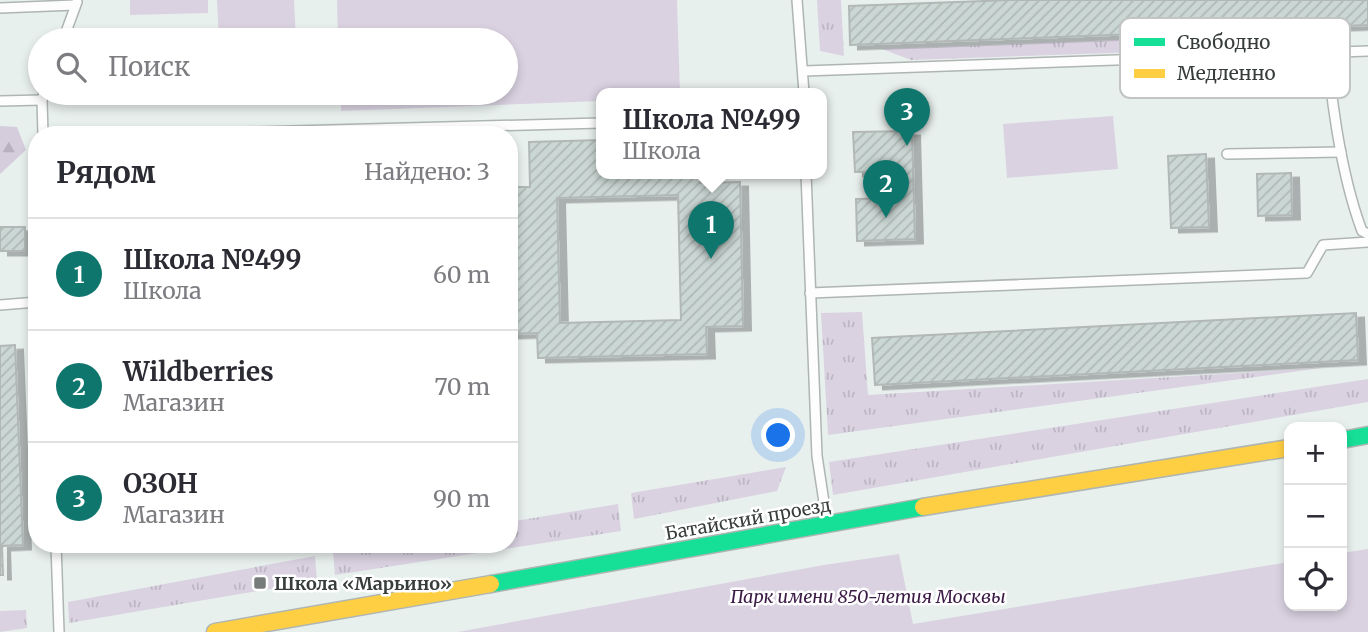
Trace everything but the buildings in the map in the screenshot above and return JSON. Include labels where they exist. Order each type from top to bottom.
[{"type":"main road","points":[[1347,439],[1368,435]]},
{"type":"main road","name":"Батайский проезд","points":[[215,632],[827,524],[1284,449]]},
{"type":"lane","points":[[797,0],[804,88]]},
{"type":"lane","points":[[0,8],[76,3],[67,28]]},
{"type":"lane","points":[[1350,51],[1368,51]]},
{"type":"lane","points":[[804,71],[1120,60]]},
{"type":"lane","points":[[0,101],[28,98]]},
{"type":"lane","points":[[1333,98],[1352,205],[1362,231],[1368,234]]},
{"type":"lane","points":[[43,105],[43,126]]},
{"type":"lane","points":[[484,126],[596,123]]},
{"type":"lane","points":[[1227,154],[1341,152]]},
{"type":"lane","points":[[806,179],[817,456],[827,524]]},
{"type":"lane","points":[[810,293],[1307,273],[1323,246],[1368,242]]},
{"type":"lane","points":[[0,305],[28,303]]},
{"type":"lane","points":[[56,553],[59,632]]},
{"type":"green space","points":[[130,0],[208,0],[208,13],[130,15]]},
{"type":"green space","points":[[217,0],[294,0],[295,28],[218,28]]},
{"type":"green space","points":[[337,0],[677,0],[680,88],[596,88],[596,101],[518,104],[518,28],[338,28]]},
{"type":"green space","points":[[817,0],[841,0],[844,56],[820,51]]},
{"type":"green space","points":[[1120,40],[1120,53],[911,60],[882,49]]},
{"type":"green space","points":[[341,105],[497,105],[341,111]]},
{"type":"green space","points":[[1113,116],[1118,169],[1007,178],[1003,124]]},
{"type":"green space","points":[[0,126],[17,127],[26,150],[0,174]]},
{"type":"green space","points":[[862,312],[868,395],[1321,368],[828,435],[821,313]]},
{"type":"green space","points":[[1368,379],[1368,402],[833,495],[829,462]]},
{"type":"green space","points":[[786,467],[777,491],[634,519],[631,493]]},
{"type":"green space","points":[[618,504],[621,531],[518,547],[518,521]]},
{"type":"green space","name":"Парк имени 850-летия Москвы","points":[[1368,549],[1368,632],[458,632],[824,565],[899,554],[913,624],[1284,563],[1284,611],[1347,611],[1347,552]]},
{"type":"green space","points":[[333,553],[478,553],[335,575]]},
{"type":"green space","points":[[315,556],[317,581],[69,623],[68,602]]},
{"type":"green space","points":[[26,610],[27,628],[0,632],[0,611]]},
{"type":"traffic: fast","points":[[1347,439],[1368,435]]},
{"type":"traffic: fast","points":[[491,584],[923,507]]},
{"type":"traffic: slow","points":[[923,507],[1284,449]]},
{"type":"traffic: slow","points":[[215,632],[491,584]]},
{"type":"place","name":"ОЗОН","points":[[907,146]]},
{"type":"place","name":"Wildberries","points":[[886,218]]},
{"type":"place","name":"Школа №499","points":[[711,259]]},
{"type":"place","name":"Школа «Марьино»","points":[[260,583]]}]
